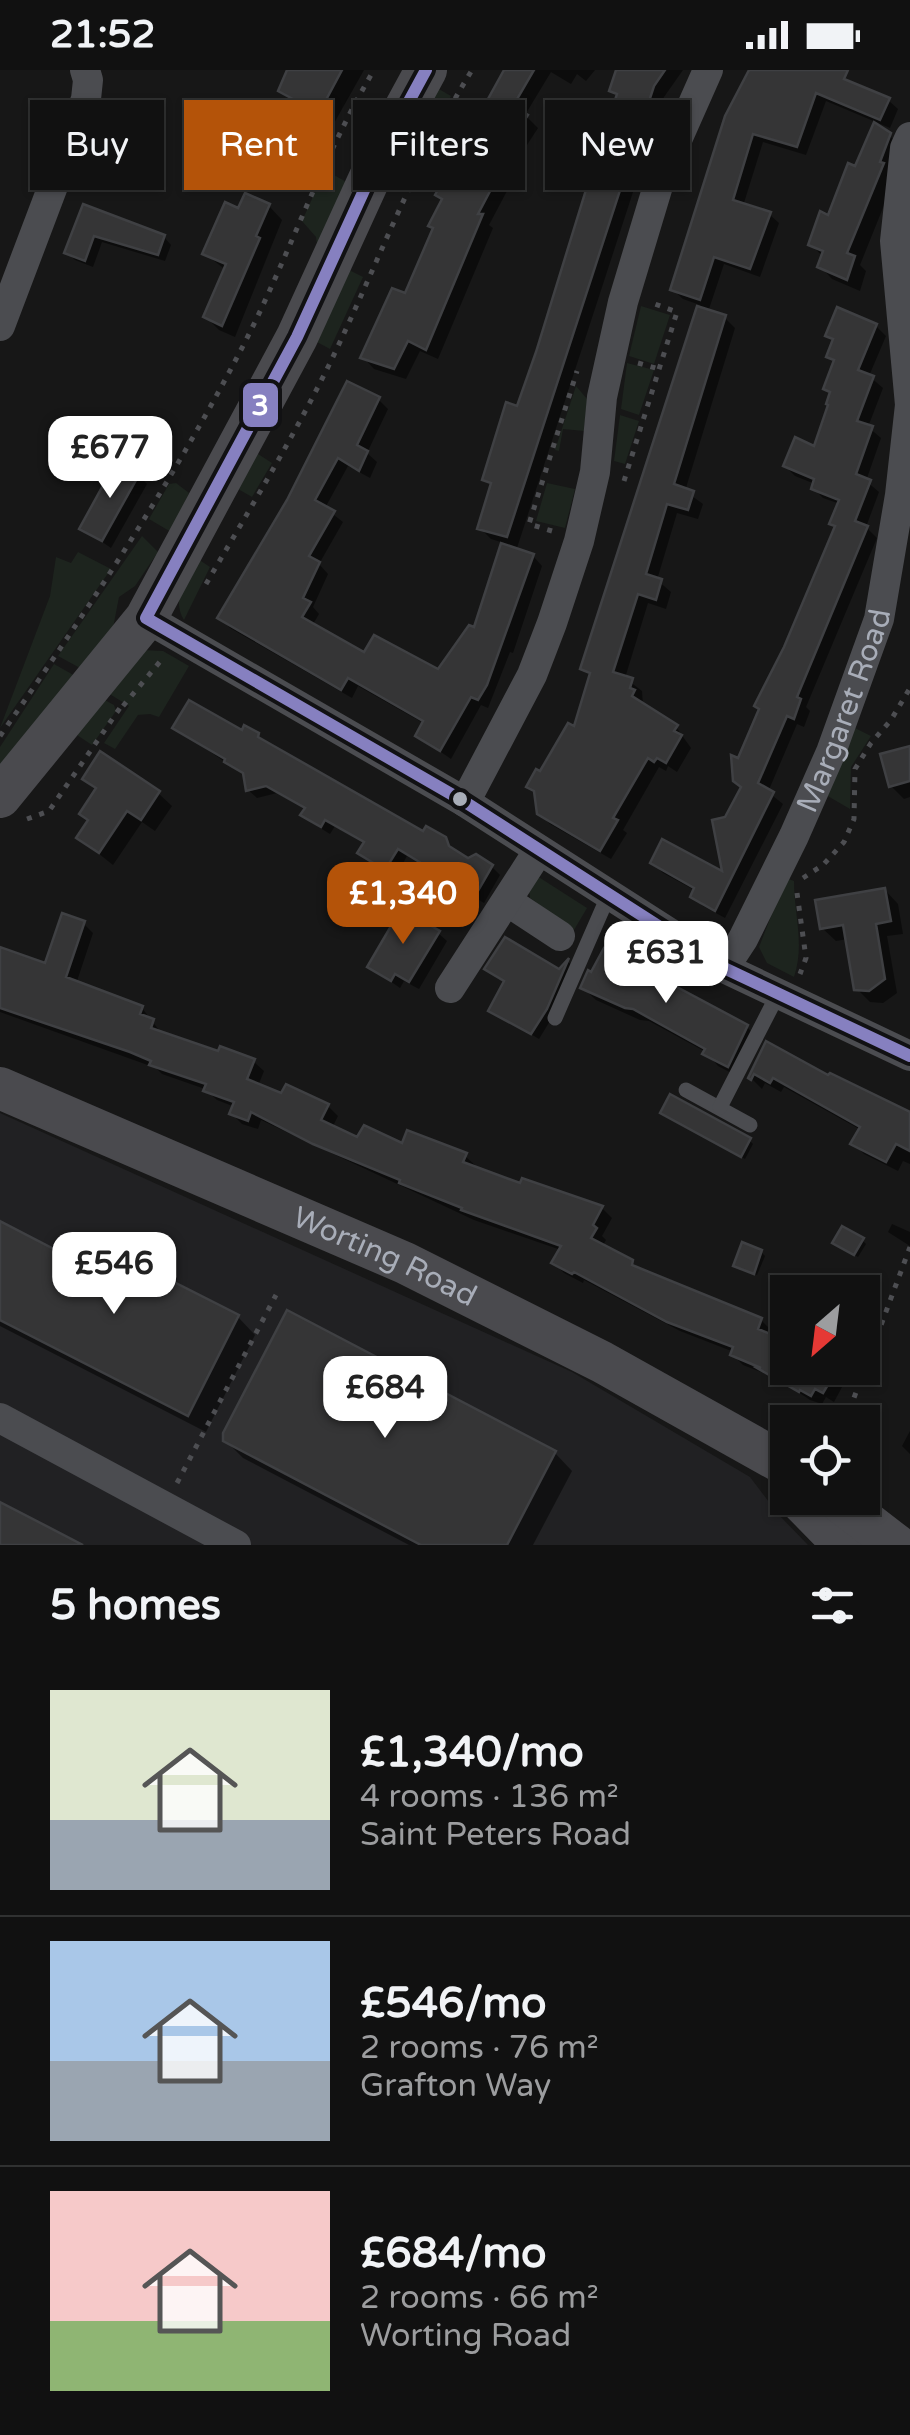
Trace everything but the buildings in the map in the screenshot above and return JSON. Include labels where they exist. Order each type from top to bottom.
[{"type":"street","points":[[0,326],[86,99],[85,70]]},
{"type":"street","points":[[9,809],[163,628],[382,151],[426,70]]},
{"type":"street","points":[[464,802],[532,676],[552,623],[579,541],[595,472],[602,397],[623,302],[661,176],[708,70]]},
{"type":"street","name":"Margaret Road","points":[[724,968],[790,874],[880,619],[910,405],[895,241],[905,148],[910,137]]},
{"type":"street","points":[[163,628],[464,802],[724,968],[910,1056]]},
{"type":"street","points":[[450,988],[539,850]]},
{"type":"street","points":[[507,901],[560,936]]},
{"type":"street","name":"Worting Road","points":[[0,1088],[405,1263],[602,1362],[770,1457]]},
{"type":"street","points":[[0,1418],[236,1545]]},
{"type":"street","points":[[815,1515],[844,1545]]},
{"type":"street","points":[[857,1515],[896,1545]]},
{"type":"lane","points":[[555,1018],[609,894]]},
{"type":"lane","points":[[720,1107],[786,998]]},
{"type":"lane","points":[[686,1090],[750,1124]]},
{"type":"path","points":[[0,736],[116,565],[209,408],[244,342],[334,144],[374,70]]},
{"type":"path","points":[[9,809],[49,811],[108,696],[163,628]]},
{"type":"path","points":[[786,998],[806,958],[797,886],[790,874],[822,865],[844,842],[854,819],[855,769],[892,720],[910,688]]},
{"type":"path","points":[[851,1405],[910,1246]]},
{"type":"path","points":[[166,1506],[276,1296]]},
{"type":"shaded area","points":[[437,88],[451,96],[449,100],[429,100]]},
{"type":"shaded area","points":[[333,174],[350,184],[317,245],[316,237],[302,221],[316,190],[333,190]]},
{"type":"shaded area","points":[[347,269],[363,277],[330,349],[315,341]]},
{"type":"shaded area","points":[[641,306],[670,315],[654,364],[629,356]]},
{"type":"shaded area","points":[[627,363],[654,370],[639,415],[621,409]]},
{"type":"shaded area","points":[[576,386],[587,399],[584,431],[563,429],[559,451],[555,450]]},
{"type":"shaded area","points":[[620,415],[639,421],[625,464],[614,461]]},
{"type":"shaded area","points":[[255,452],[272,463],[252,497],[238,489]]},
{"type":"shaded area","points":[[176,483],[189,493],[171,532],[149,519],[169,484]]},
{"type":"shaded area","points":[[547,483],[575,489],[565,528],[536,521]]},
{"type":"shaded area","points":[[142,536],[158,552],[135,586],[119,597],[113,628],[80,668],[58,656]]},
{"type":"shaded area","points":[[78,552],[111,569],[0,728],[50,596],[56,557],[71,563]]},
{"type":"shaded area","points":[[195,557],[210,567],[184,620],[179,596]]},
{"type":"shaded area","points":[[142,650],[163,651],[189,666],[159,717],[138,715],[115,749],[104,743],[129,706],[108,693]]},
{"type":"shaded area","points":[[54,664],[77,677],[0,773],[0,747]]},
{"type":"shaded area","points":[[103,699],[114,705],[116,711],[92,745],[77,735]]},
{"type":"shaded area","points":[[853,727],[871,736],[851,767],[850,809],[826,795]]},
{"type":"shaded area","points":[[537,876],[587,908],[574,930],[530,898],[529,890]]},
{"type":"shaded area","points":[[786,878],[794,881],[798,929],[794,977],[767,963],[759,947]]},
{"type":"shaded area","points":[[0,1113],[572,1372],[750,1477],[770,1503],[770,1515],[779,1515],[808,1545],[0,1545]]},
{"type":"transit line","name":"3","points":[[426,70],[382,151],[297,337],[146,618],[465,802],[724,968],[910,1056]]}]
